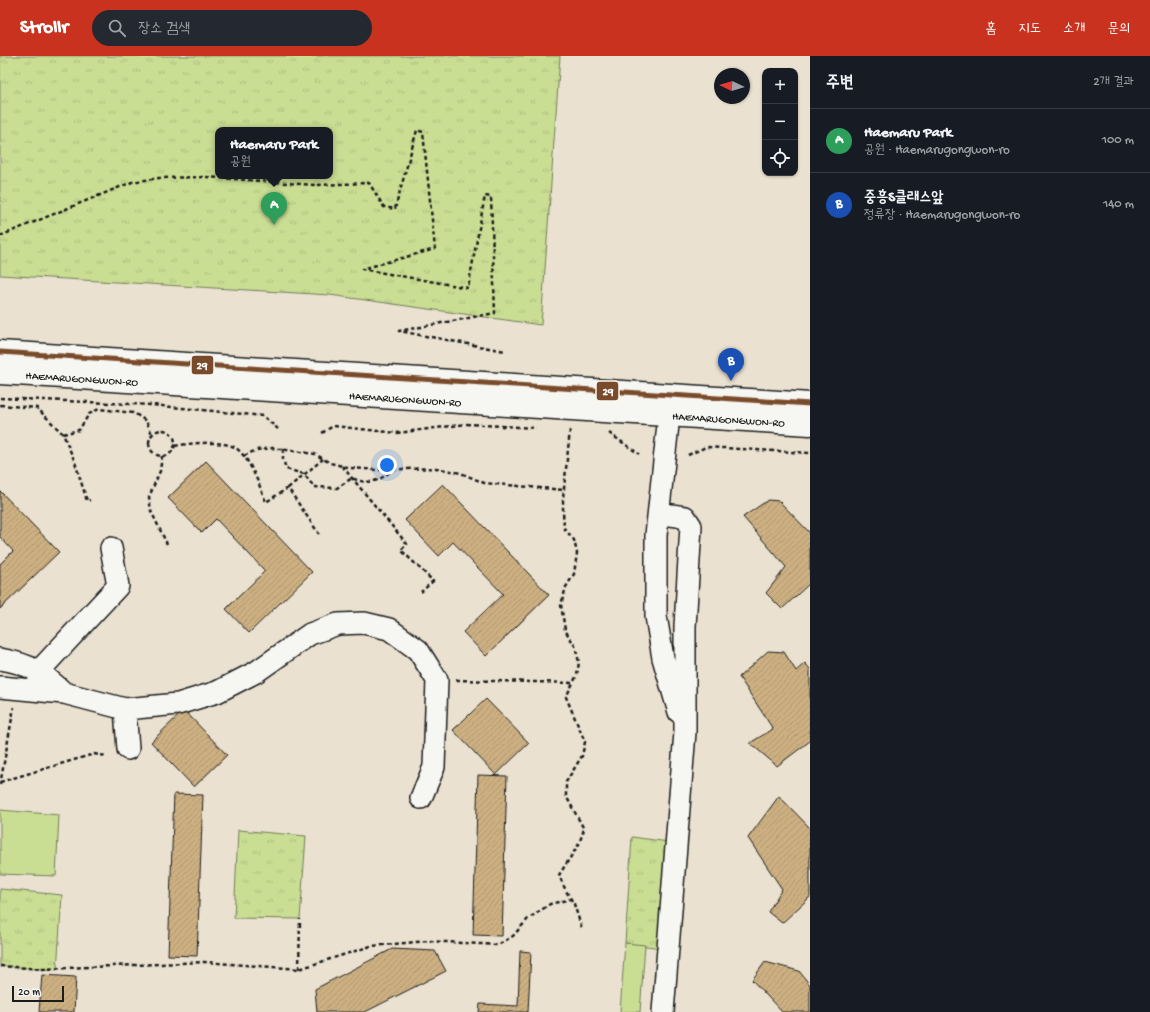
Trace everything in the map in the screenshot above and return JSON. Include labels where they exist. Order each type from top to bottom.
[{"type":"street","name":"HAEMARUGONGWON-RO","points":[[0,352],[670,405],[810,424]]},
{"type":"street","name":"HAEMARUGONGWON-RO","points":[[0,373],[670,405],[810,404]]},
{"type":"street","points":[[663,1012],[685,732],[676,626],[678,567],[690,522],[685,517],[671,515],[670,405]]},
{"type":"street","points":[[670,405],[656,535],[656,616],[663,658],[685,732]]},
{"type":"street","points":[[39,671],[118,586],[111,548]]},
{"type":"street","points":[[9,688],[64,693],[125,709],[178,704],[217,692],[256,672],[310,634],[338,624],[364,623],[389,629],[418,650],[437,680],[434,767],[421,798]]},
{"type":"street","points":[[0,659],[19,662],[39,671],[64,693]]},
{"type":"street","points":[[125,709],[128,749]]},
{"type":"path","points":[[233,179],[315,185],[369,183],[384,207],[395,209],[416,130],[423,132],[435,249],[362,269],[468,288],[485,196],[491,198],[495,313],[399,331],[505,351]]},
{"type":"path","points":[[0,236],[132,182],[159,178],[215,178]]},
{"type":"path","points":[[0,398],[152,405],[263,416],[278,429]]},
{"type":"path","points":[[0,405],[37,408],[63,434],[75,462],[87,501],[90,500]]},
{"type":"path","points":[[63,434],[79,430],[89,414],[99,409],[134,413],[146,421],[152,434]]},
{"type":"path","points":[[322,433],[333,426],[397,433],[467,424],[539,428]]},
{"type":"path","points":[[160,430],[168,431],[174,438],[175,446],[170,453],[162,456],[154,453],[149,446],[150,437],[152,434],[160,430]]},
{"type":"path","points":[[562,430],[577,430]]},
{"type":"path","points":[[570,430],[562,498],[564,528],[574,540],[577,553],[574,574],[566,587],[561,605],[565,630],[575,646],[579,662],[577,675],[566,697],[585,742],[582,756],[566,782],[566,796],[584,829],[579,844],[559,875],[574,904],[582,929]]},
{"type":"path","points":[[605,432],[611,433],[639,454]]},
{"type":"path","points":[[175,446],[191,443],[213,443],[235,448],[244,456],[266,502],[288,488],[323,459]]},
{"type":"path","points":[[688,455],[706,447],[810,453]]},
{"type":"path","points":[[244,456],[256,450],[273,448],[283,449],[315,454],[323,459],[342,466],[377,470],[436,468],[461,473],[484,483],[564,490]]},
{"type":"path","points":[[283,449],[283,459],[286,469],[304,474],[314,487],[336,488],[352,478],[369,482],[378,481],[393,469]]},
{"type":"path","points":[[162,456],[160,471],[149,497],[151,511],[167,544]]},
{"type":"path","points":[[342,466],[407,544],[401,550],[433,581],[421,592]]},
{"type":"path","points":[[288,488],[319,534]]},
{"type":"path","points":[[437,680],[573,683]]},
{"type":"path","points":[[9,688],[0,783],[94,754],[106,756]]},
{"type":"path","points":[[0,966],[43,969],[205,962],[299,970],[371,946],[428,941],[498,945],[513,936],[528,919],[550,904],[571,899]]},
{"type":"path","points":[[299,970],[300,919]]},
{"type":"green space","points":[[0,56],[560,56],[541,325],[330,295],[0,275]]},
{"type":"green space","points":[[0,810],[59,815],[56,876],[0,874]]},
{"type":"green space","points":[[238,830],[306,836],[300,919],[234,918]]},
{"type":"green space","points":[[632,837],[676,843],[668,949],[625,943]]},
{"type":"green space","points":[[0,889],[62,895],[57,970],[0,966]]},
{"type":"green space","points":[[625,943],[645,945],[640,1012],[620,1012]]},
{"type":"building","points":[[206,461],[312,572],[249,633],[226,609],[265,571],[216,519],[202,533],[168,498]]},
{"type":"building","points":[[443,484],[549,595],[486,656],[463,632],[503,594],[453,542],[439,556],[405,520]]},
{"type":"building","points":[[0,491],[59,552],[0,609],[0,564],[13,551],[0,537]]},
{"type":"building","points":[[768,500],[779,501],[810,533],[810,583],[782,609],[766,593],[786,567],[743,517]]},
{"type":"building","points":[[768,651],[784,652],[796,671],[805,663],[810,669],[810,741],[777,766],[750,743],[773,729],[739,677]]},
{"type":"building","points":[[486,699],[529,743],[496,775],[453,730]]},
{"type":"building","points":[[184,710],[227,755],[194,787],[151,742]]},
{"type":"building","points":[[478,775],[507,776],[502,936],[473,935]]},
{"type":"building","points":[[174,794],[203,795],[197,956],[168,955]]},
{"type":"building","points":[[779,796],[810,828],[810,897],[782,923],[768,912],[782,889],[748,838]]},
{"type":"building","points":[[392,949],[435,951],[446,971],[365,1012],[317,1012],[315,989]]},
{"type":"building","points":[[520,951],[531,952],[528,1012],[479,1012],[480,1004],[518,1006]]},
{"type":"building","points":[[765,962],[799,971],[810,985],[810,1012],[782,1012],[752,980]]},
{"type":"building","points":[[42,975],[76,977],[74,1012],[39,1012]]},
{"type":"transit line","name":"29","points":[[0,352],[810,404]]},
{"type":"place","name":"Haemaru Park","points":[[274,225]]},
{"type":"place","name":"중흥S클래스앞","points":[[731,381]]}]
